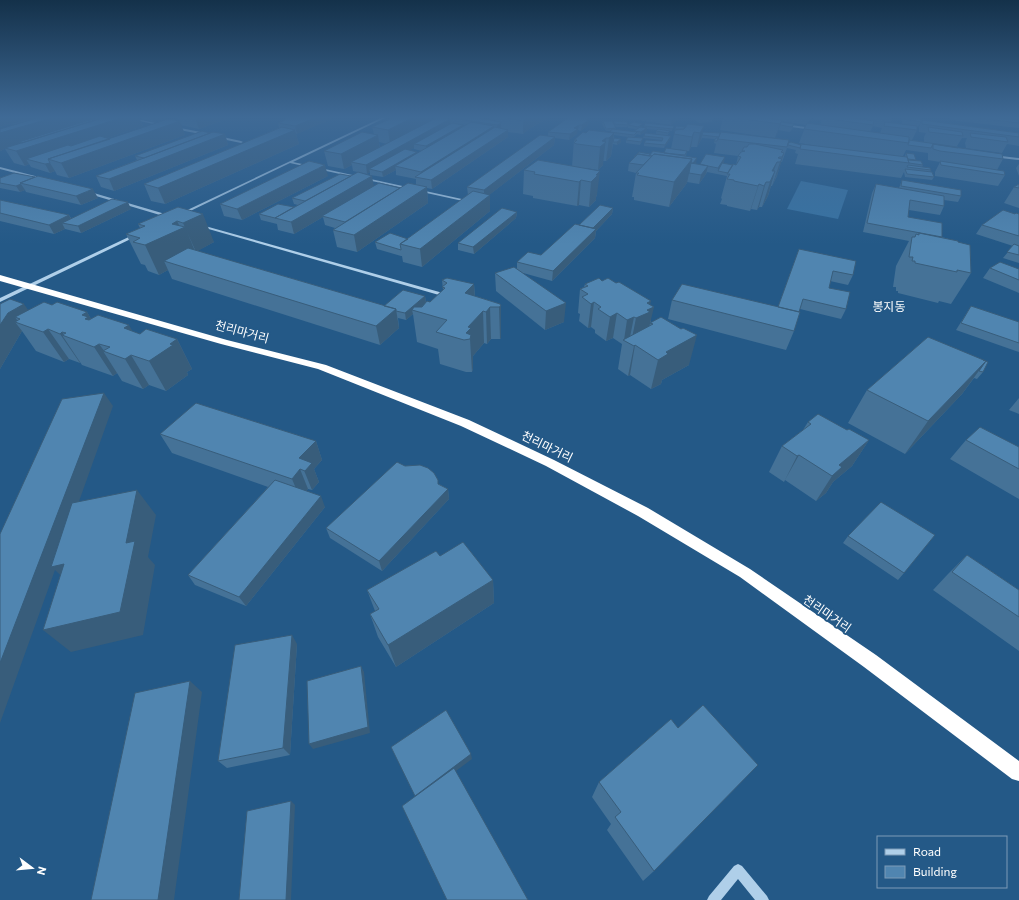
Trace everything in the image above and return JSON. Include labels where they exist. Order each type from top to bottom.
[{"type":"highway","name":"천리마거리","points":[[0,278],[27,287],[322,367],[386,390],[465,423],[550,463],[643,512],[744,573],[870,661],[1019,772]]},
{"type":"street","points":[[166,221],[293,160]]},
{"type":"street","points":[[289,162],[474,202]]},
{"type":"street","points":[[0,168],[45,180]]},
{"type":"street","points":[[82,190],[173,217]]},
{"type":"street","points":[[196,224],[456,299]]},
{"type":"street","points":[[0,300],[138,234]]},
{"type":"street","points":[[713,900],[738,870],[763,900]]},
{"type":"shaded area","points":[[801,181],[848,190],[838,219],[787,209]]},
{"type":"building","points":[[30,160],[48,160],[50,163],[45,164]]},
{"type":"building","points":[[51,160],[70,160],[61,163]]},
{"type":"building","points":[[139,160],[158,160],[109,179],[96,176]]},
{"type":"building","points":[[202,160],[224,160],[158,188],[144,184]]},
{"type":"building","points":[[355,160],[375,160],[366,165],[351,162]]},
{"type":"building","points":[[385,160],[403,160],[382,172],[369,169]]},
{"type":"building","points":[[405,160],[440,160],[421,172],[395,166]]},
{"type":"building","points":[[442,160],[462,160],[431,180],[415,177]]},
{"type":"building","points":[[505,160],[524,160],[484,190],[467,187]]},
{"type":"building","points":[[538,160],[600,171],[591,182],[581,180],[579,182],[534,174],[535,172],[524,170]]},
{"type":"building","points":[[632,160],[648,160],[643,165],[629,163]]},
{"type":"building","points":[[648,160],[691,160],[674,182],[637,175],[639,173],[636,173]]},
{"type":"building","points":[[702,160],[723,160],[718,168],[700,164]]},
{"type":"building","points":[[739,160],[781,160],[780,162],[777,162],[772,171],[775,171],[770,182],[766,182],[764,186],[727,179],[730,174],[727,174],[733,164],[736,165]]},
{"type":"building","points":[[886,160],[908,160],[909,163]]},
{"type":"building","points":[[908,160],[921,161],[923,165],[909,163]]},
{"type":"building","points":[[309,161],[325,165],[237,209],[220,204]]},
{"type":"building","points":[[940,161],[1004,171],[1005,175],[941,165]]},
{"type":"building","points":[[691,163],[708,166],[701,175],[689,173]]},
{"type":"building","points":[[722,163],[733,165],[728,173],[718,171]]},
{"type":"building","points":[[908,165],[930,168],[931,170],[907,167]]},
{"type":"building","points":[[905,169],[932,172],[934,177],[907,174]]},
{"type":"building","points":[[358,172],[372,176],[291,222],[275,218]]},
{"type":"building","points":[[14,173],[35,177],[16,186],[0,183],[0,178]]},
{"type":"building","points":[[340,174],[351,176],[305,201],[292,198]]},
{"type":"building","points":[[38,176],[93,189],[76,196],[20,183]]},
{"type":"building","points":[[902,180],[961,190],[961,196],[901,186]]},
{"type":"building","points":[[379,183],[400,188],[345,222],[322,216]]},
{"type":"building","points":[[408,183],[427,187],[354,235],[333,230]]},
{"type":"building","points":[[876,184],[944,196],[944,206],[910,200],[908,217],[942,223],[942,237],[867,223]]},
{"type":"building","points":[[473,191],[490,195],[420,249],[400,244]]},
{"type":"building","points":[[112,199],[128,202],[78,226],[62,223]]},
{"type":"building","points":[[0,200],[69,215],[49,225],[0,213]]},
{"type":"building","points":[[278,204],[294,207],[275,218],[259,214]]},
{"type":"building","points":[[600,205],[613,208],[593,228],[579,225]]},
{"type":"building","points":[[178,207],[203,214],[183,223],[177,221],[172,224],[185,227],[145,245],[133,242],[140,238],[126,234],[145,226],[138,224]]},
{"type":"building","points":[[502,208],[517,212],[473,247],[458,243]]},
{"type":"building","points":[[1003,210],[1019,214],[1019,236],[982,225]]},
{"type":"building","points":[[575,224],[596,229],[553,271],[517,262],[528,252],[541,255]]},
{"type":"building","points":[[390,233],[408,239],[400,244],[401,250],[375,242]]},
{"type":"building","points":[[919,233],[970,245],[971,273],[957,270],[957,272],[915,263],[915,261],[912,261],[913,257],[909,257],[912,237],[915,237],[916,234],[919,235]]},
{"type":"building","points":[[1014,244],[1019,246],[1019,255],[1007,252]]},
{"type":"building","points":[[188,248],[396,309],[376,326],[164,261]]},
{"type":"building","points":[[799,249],[856,261],[853,275],[833,271],[829,288],[850,292],[846,309],[803,299],[799,312],[778,307]]},
{"type":"building","points":[[1000,262],[1019,269],[1019,280],[990,268]]},
{"type":"building","points":[[514,267],[566,303],[546,311],[495,273]]},
{"type":"building","points":[[447,278],[474,284],[465,293],[500,304],[501,306],[490,307],[486,312],[483,311],[468,327],[471,328],[466,333],[471,335],[470,339],[464,340],[436,332],[447,320],[412,310],[414,307],[422,307],[427,301],[430,302],[445,288],[442,287],[447,283],[442,280]]},
{"type":"building","points":[[599,278],[602,281],[608,278],[616,283],[619,282],[651,301],[647,303],[654,307],[647,310],[650,312],[636,318],[634,317],[627,320],[617,313],[610,317],[598,309],[601,307],[594,302],[591,304],[582,297],[588,294],[580,289],[588,286],[585,284]]},
{"type":"building","points":[[682,284],[800,312],[794,331],[672,300]]},
{"type":"building","points":[[403,290],[425,296],[405,313],[384,306]]},
{"type":"building","points":[[10,299],[24,304],[8,313],[0,325],[0,304]]},
{"type":"building","points":[[44,302],[52,305],[57,302],[87,312],[82,315],[88,317],[85,319],[89,320],[98,315],[129,325],[124,328],[140,334],[146,329],[177,339],[170,344],[173,345],[149,361],[131,355],[125,359],[103,351],[110,347],[99,344],[94,347],[62,335],[66,333],[62,332],[60,334],[48,329],[43,332],[15,322],[20,319],[15,317]]},
{"type":"building","points":[[971,306],[1019,322],[1019,343],[961,323]]},
{"type":"building","points":[[661,317],[681,329],[683,328],[697,335],[666,352],[668,354],[658,360],[635,345],[634,346],[623,340],[653,324],[650,323]]},
{"type":"building","points":[[928,337],[986,361],[928,421],[867,390]]},
{"type":"building","points":[[986,361],[988,362],[983,372],[979,371]]},
{"type":"building","points":[[104,393],[0,663],[0,534],[62,399]]},
{"type":"building","points":[[196,403],[316,441],[299,458],[312,463],[305,471],[300,469],[292,479],[160,434]]},
{"type":"building","points":[[818,414],[869,440],[839,465],[842,467],[832,476],[782,446],[811,424],[808,422]]},
{"type":"building","points":[[980,427],[1019,447],[1019,469],[966,440]]},
{"type":"building","points":[[397,462],[405,466],[420,465],[428,468],[434,473],[438,480],[438,484],[448,489],[379,561],[326,528]]},
{"type":"building","points":[[275,480],[321,496],[239,597],[188,575]]},
{"type":"building","points":[[137,490],[126,543],[135,541],[120,612],[43,630],[64,564],[51,567],[72,503]]},
{"type":"building","points":[[881,502],[935,535],[904,573],[848,536]]},
{"type":"building","points":[[463,542],[493,580],[388,645],[370,614],[379,609],[367,590],[436,551],[440,556]]},
{"type":"building","points":[[967,555],[1019,590],[1019,617],[952,572]]},
{"type":"building","points":[[292,635],[283,748],[218,761],[235,645]]},
{"type":"building","points":[[361,666],[368,727],[309,744],[307,681]]},
{"type":"building","points":[[190,681],[158,900],[91,900],[135,693]]},
{"type":"building","points":[[703,705],[758,765],[654,871],[615,817],[621,812],[599,782],[671,719],[678,728]]},
{"type":"building","points":[[446,710],[471,754],[415,796],[391,747]]},
{"type":"building","points":[[454,768],[528,900],[447,900],[402,806]]},
{"type":"building","points":[[291,801],[286,900],[239,900],[247,811]]},
{"type":"district","name":"봉지동","points":[[889,307]]}]
